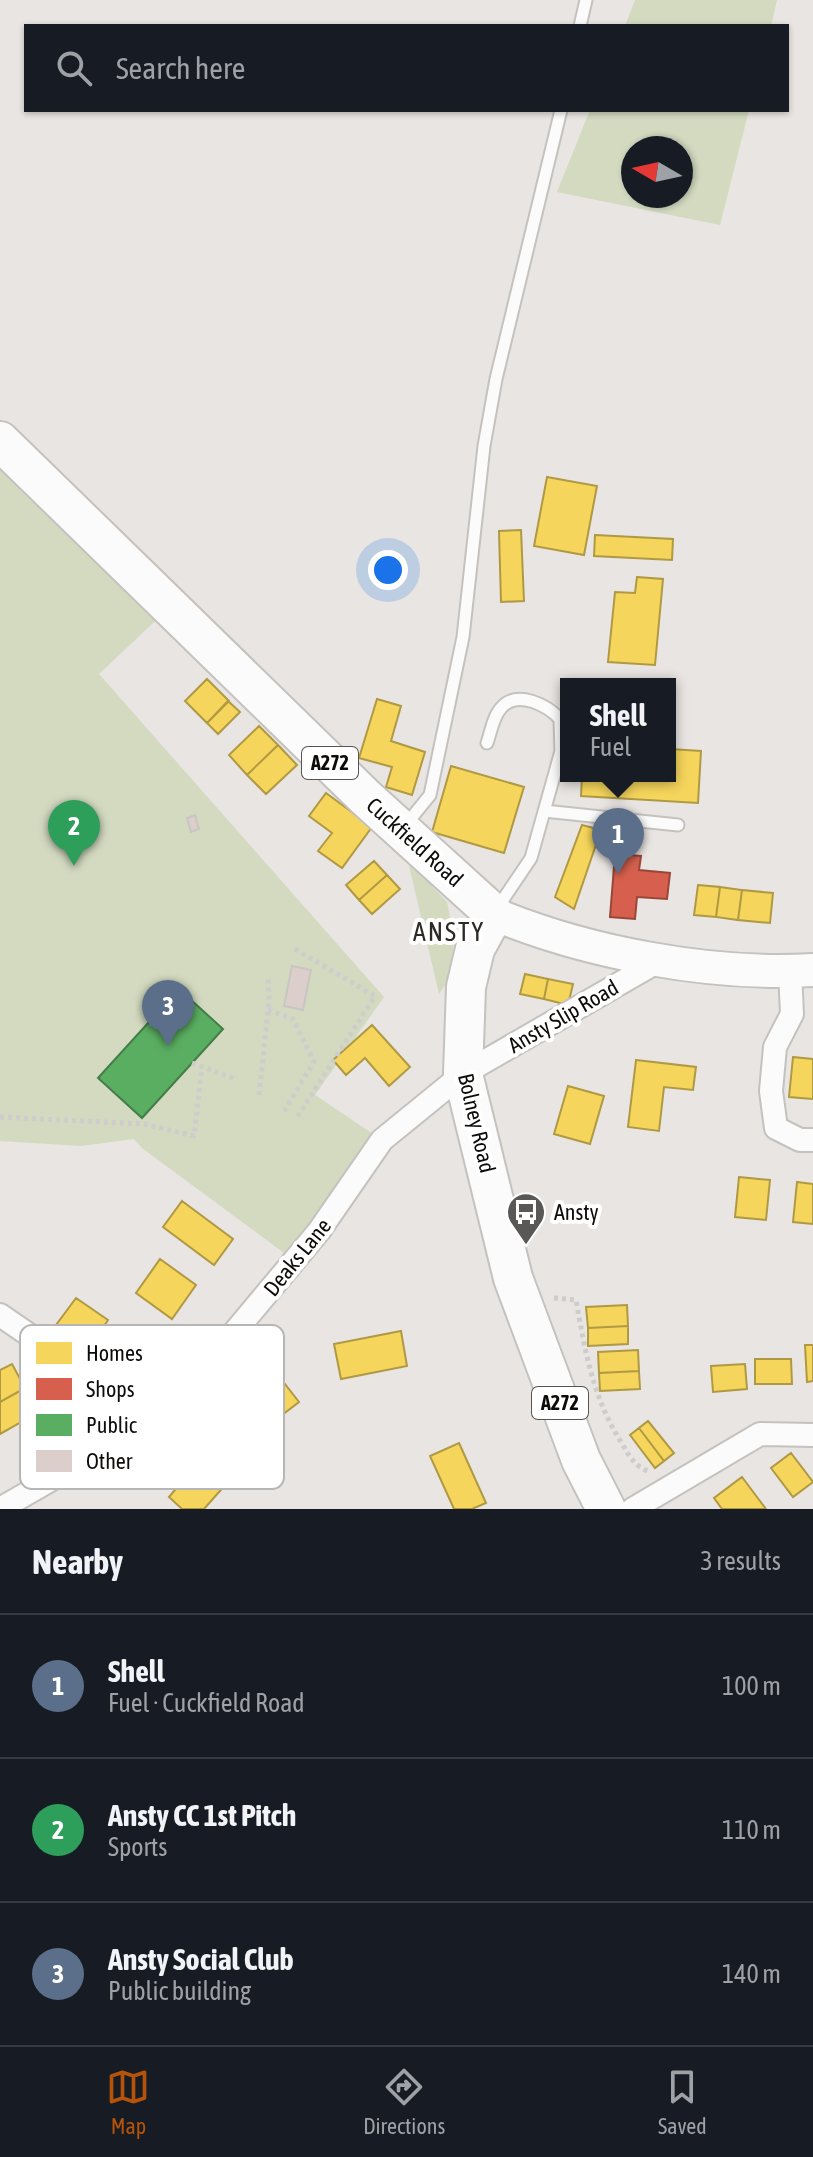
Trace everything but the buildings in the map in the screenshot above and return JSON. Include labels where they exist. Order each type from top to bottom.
[{"type":"highway","name":"Cuckfield Road","points":[[0,441],[401,830],[494,914]]},
{"type":"highway","name":"Bolney Road","points":[[494,914],[475,949],[466,987],[463,1074],[519,1295],[581,1460],[606,1509]]},
{"type":"main road","name":"Cuckfield Road","points":[[494,914],[598,949],[733,970],[802,971]]},
{"type":"street","name":"Ansty Slip Road","points":[[463,1074],[662,959]]},
{"type":"street","points":[[802,971],[792,1014],[775,1047],[771,1091],[776,1128],[800,1140],[813,1140]]},
{"type":"street","name":"Deaks Lane","points":[[240,1325],[319,1231],[382,1140],[463,1074]]},
{"type":"street","points":[[0,1315],[20,1329]]},
{"type":"street","points":[[633,1509],[760,1434],[813,1435]]},
{"type":"street","name":"Deaks Lane","points":[[0,1509],[35,1489]]},
{"type":"lane","points":[[580,24],[586,0]]},
{"type":"lane","points":[[401,830],[430,795],[463,637],[484,446],[496,379],[561,112]]},
{"type":"lane","points":[[487,743],[495,716],[503,705],[514,700],[549,707],[560,719]]},
{"type":"lane","points":[[494,914],[531,858],[560,755]]},
{"type":"lane","points":[[544,811],[678,825]]},
{"type":"path","points":[[295,949],[375,996],[296,1119]]},
{"type":"path","points":[[259,1095],[268,1010],[268,977]]},
{"type":"path","points":[[268,1010],[293,1019],[314,1062],[284,1111]]},
{"type":"path","points":[[192,1063],[235,1079]]},
{"type":"path","points":[[0,1117],[144,1124],[194,1136],[202,1067]]},
{"type":"path","points":[[519,1295],[576,1300],[590,1378],[607,1421],[637,1467],[657,1475]]},
{"type":"green space","points":[[635,0],[777,0],[771,24],[626,24]]},
{"type":"green space","points":[[589,112],[748,112],[720,225],[636,208],[693,208],[693,136],[621,136],[621,205],[557,192]]},
{"type":"green space","points":[[0,441],[170,607],[99,674],[384,997],[315,1095],[382,1140],[295,1261],[134,1139],[81,1146],[0,1141]]},
{"type":"green space","points":[[408,861],[447,902],[454,937],[451,977],[439,994]]},
{"type":"place","name":"Ansty CC 1st Pitch","points":[[74,866]]},
{"type":"place","name":"Shell","points":[[618,874]]},
{"type":"place","name":"Ansty Social Club","points":[[168,1046]]},
{"type":"place","name":"Ansty","points":[[526,1246]]},
{"type":"district","name":"ANSTY","points":[[449,932]]}]
